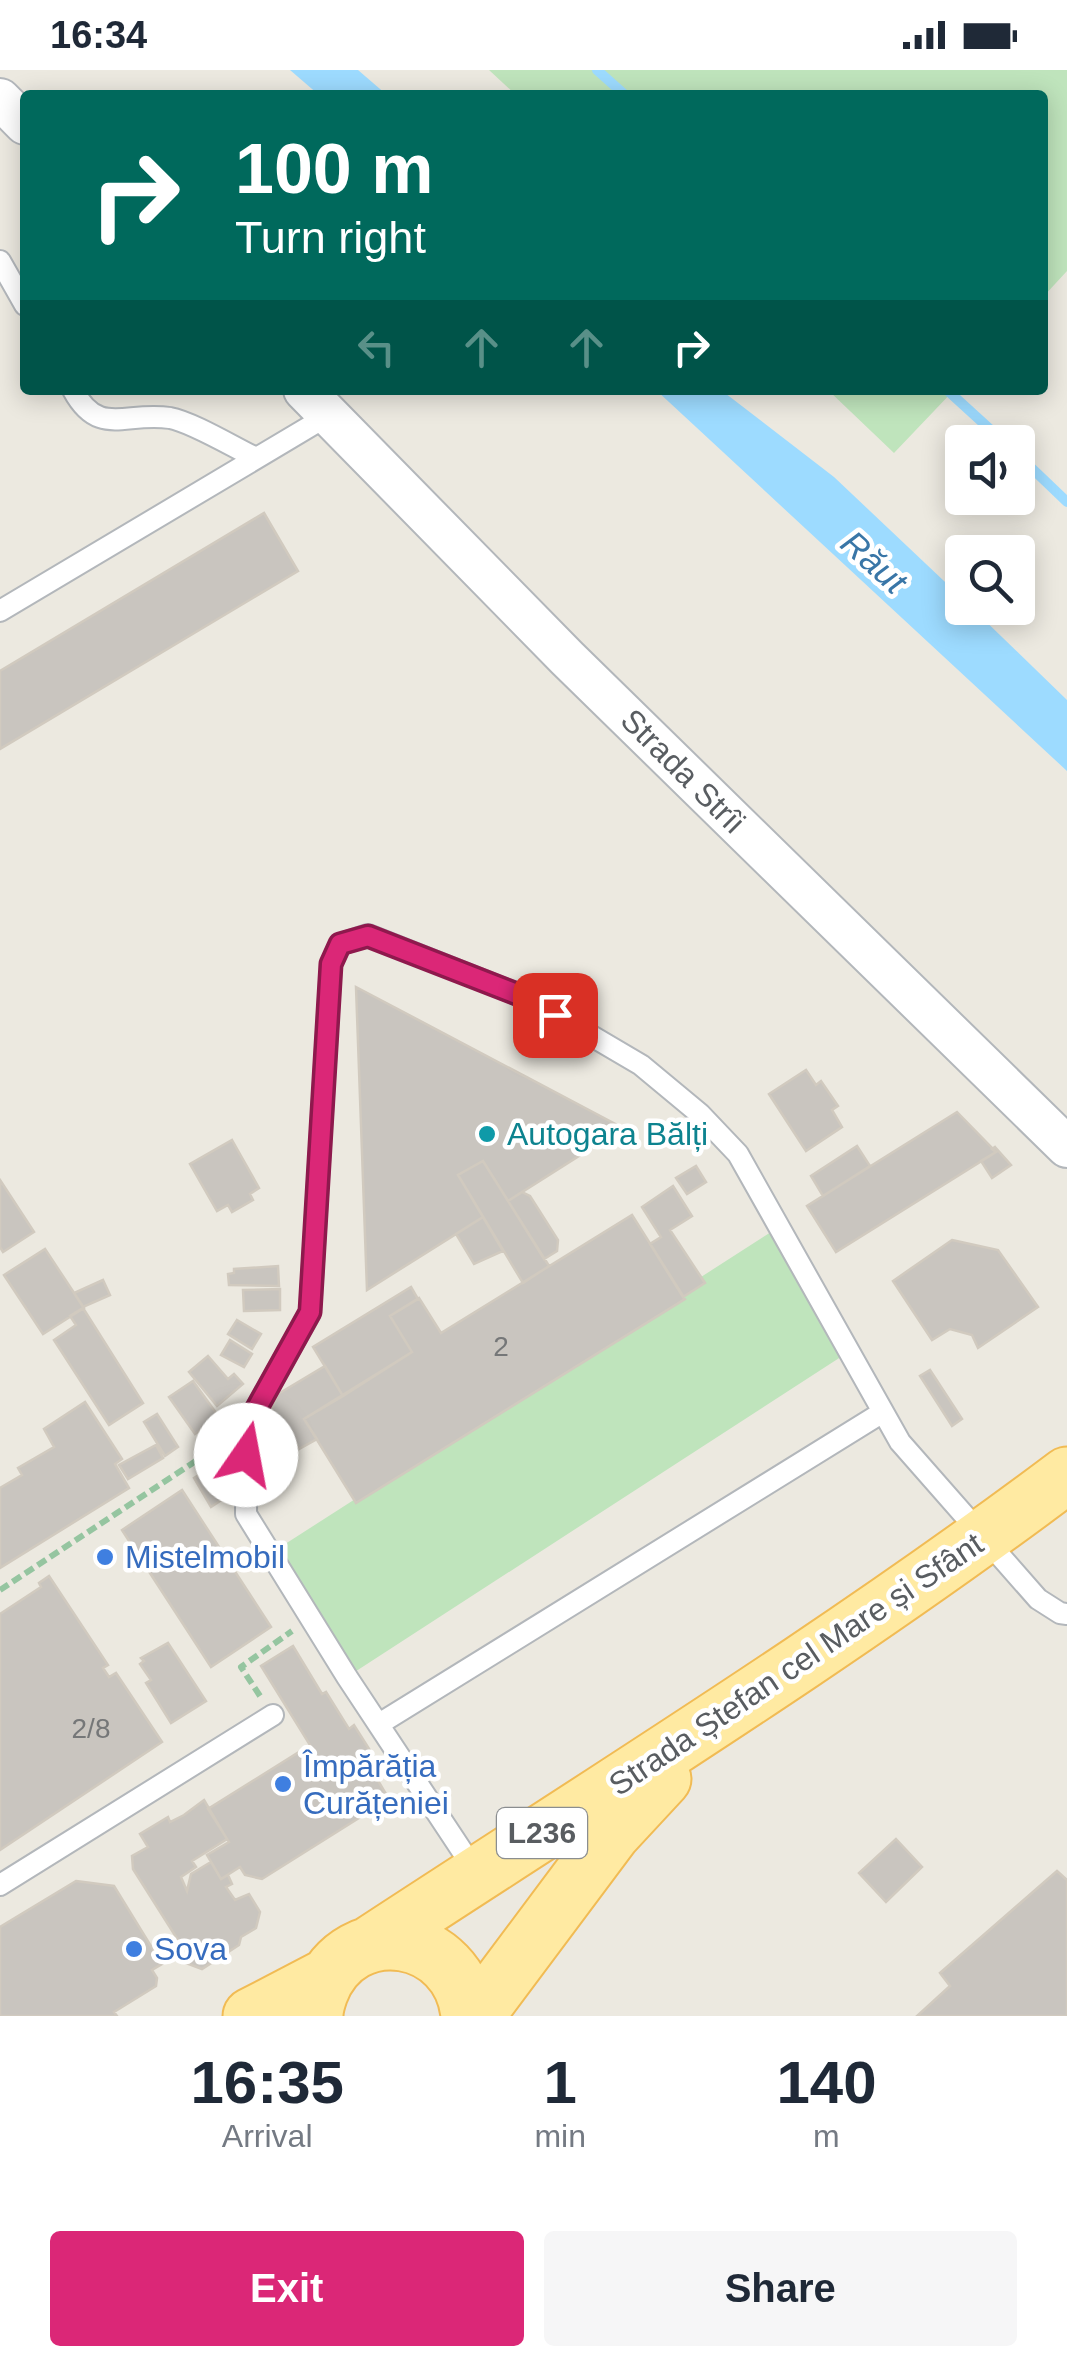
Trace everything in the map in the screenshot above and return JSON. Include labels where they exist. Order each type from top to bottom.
[{"type":"main road","name":"Strada Ștefan cel Mare și Sfânt","points":[[369,1945],[716,1722],[1067,1476]]},
{"type":"main road","name":"L236","points":[[476,2016],[612,1834],[716,1722]]},
{"type":"main road","points":[[506,2016],[612,1834]]},
{"type":"main road","points":[[369,1945],[394,1941],[419,1946],[441,1958],[457,1977],[467,2000],[468,2016]]},
{"type":"main road","name":"L236","points":[[321,1996],[345,1957],[369,1945]]},
{"type":"main road","points":[[251,2016],[321,1996]]},
{"type":"street","points":[[0,98],[20,119]]},
{"type":"street","name":"Strada Strîi","points":[[316,403],[567,658],[1067,1148]]},
{"type":"lane","points":[[0,261],[20,296]]},
{"type":"lane","points":[[76,395],[83,409],[95,418],[173,418],[256,458]]},
{"type":"lane","points":[[0,611],[256,458],[316,403]]},
{"type":"lane","points":[[478,1874],[309,1618],[246,1514],[247,1426],[310,1312],[331,964],[340,944],[368,936],[527,998],[640,1065],[700,1114],[738,1154],[900,1442],[1038,1599],[1067,1614]]},
{"type":"lane","points":[[379,1724],[883,1412]]},
{"type":"lane","points":[[0,1886],[273,1715]]},
{"type":"path","points":[[0,1590],[247,1426]]},
{"type":"path","points":[[273,1715],[241,1667],[309,1618]]},
{"type":"green space","points":[[489,70],[1067,70],[1067,271],[1048,292],[1048,90],[511,90]]},
{"type":"green space","points":[[833,395],[949,395],[894,453]]},
{"type":"green space","points":[[782,1225],[850,1351],[347,1677],[268,1555]]},
{"type":"water","points":[[290,70],[358,70],[381,90],[313,90]]},
{"type":"water","name":"Răut","points":[[661,395],[727,395],[834,477],[945,582],[945,625],[990,625],[1067,700],[1067,771]]},
{"type":"building","points":[[264,513],[298,571],[0,749],[0,671]]},
{"type":"building","name":"Autogara Bălți","points":[[356,987],[623,1128],[508,1201],[483,1161],[458,1175],[483,1217],[367,1290]]},
{"type":"building","points":[[806,1070],[816,1085],[821,1081],[838,1106],[832,1110],[842,1127],[806,1151],[769,1094]]},
{"type":"building","points":[[957,1112],[996,1152],[836,1252],[807,1206]]},
{"type":"building","points":[[232,1140],[259,1188],[250,1194],[253,1200],[232,1212],[228,1205],[217,1211],[190,1164]]},
{"type":"building","points":[[857,1146],[870,1166],[823,1196],[811,1176]]},
{"type":"building","points":[[995,1147],[1011,1165],[992,1178],[981,1161],[996,1152],[992,1149]]},
{"type":"building","points":[[483,1161],[549,1266],[523,1283],[458,1175]]},
{"type":"building","points":[[696,1166],[706,1182],[687,1194],[676,1178]]},
{"type":"building","points":[[0,1180],[34,1232],[3,1252],[0,1247]]},
{"type":"building","points":[[673,1186],[692,1216],[670,1230],[705,1283],[683,1297],[650,1244],[661,1237],[642,1207]]},
{"type":"building","points":[[522,1192],[530,1196],[558,1240],[557,1251],[544,1259],[508,1201]]},
{"type":"building","points":[[632,1215],[685,1299],[356,1503],[304,1419],[412,1352],[390,1316],[419,1298],[441,1333]]},
{"type":"building","points":[[483,1217],[503,1251],[474,1264],[456,1234]]},
{"type":"building","points":[[952,1240],[998,1250],[1038,1307],[978,1348],[972,1335],[950,1329],[932,1340],[893,1281]]},
{"type":"building","points":[[45,1249],[84,1308],[43,1334],[4,1275]]},
{"type":"building","points":[[278,1266],[279,1286],[229,1285],[228,1274],[234,1273],[234,1269]]},
{"type":"building","points":[[103,1280],[110,1295],[83,1307],[74,1293]]},
{"type":"building","points":[[411,1287],[418,1299],[390,1316],[412,1352],[343,1396],[313,1347]]},
{"type":"building","points":[[280,1289],[280,1310],[244,1311],[243,1290]]},
{"type":"building","points":[[83,1308],[143,1403],[109,1425],[54,1340],[76,1325],[70,1316]]},
{"type":"building","points":[[237,1320],[261,1334],[252,1349],[228,1334]]},
{"type":"building","points":[[230,1340],[252,1354],[244,1367],[221,1355]]},
{"type":"building","points":[[208,1356],[228,1379],[234,1374],[243,1384],[217,1406],[189,1372]]},
{"type":"building","points":[[325,1366],[343,1396],[304,1419],[317,1439],[299,1449],[288,1430],[282,1433],[270,1414],[278,1394]]},
{"type":"building","points":[[930,1370],[962,1419],[952,1426],[920,1376]]},
{"type":"building","points":[[193,1381],[219,1417],[195,1434],[169,1397]]},
{"type":"building","points":[[85,1402],[122,1459],[115,1464],[129,1488],[0,1568],[0,1488],[22,1475],[18,1468],[54,1447],[44,1429]]},
{"type":"building","points":[[157,1414],[178,1447],[165,1456],[144,1422]]},
{"type":"building","points":[[156,1445],[163,1458],[128,1479],[119,1465]]},
{"type":"building","points":[[215,1465],[225,1481],[223,1499],[211,1507],[194,1478]]},
{"type":"building","points":[[182,1490],[271,1627],[211,1667],[122,1530]]},
{"type":"building","points":[[49,1576],[108,1665],[103,1668],[109,1677],[116,1673],[162,1742],[0,1850],[0,1614],[41,1587],[39,1583]]},
{"type":"building","points":[[168,1643],[206,1701],[171,1723],[146,1683],[151,1680],[140,1664],[144,1661],[141,1658]]},
{"type":"building","points":[[293,1646],[322,1694],[326,1692],[349,1729],[354,1725],[371,1752],[364,1757],[389,1799],[262,1879],[245,1875],[240,1867],[221,1879],[207,1855],[229,1842],[208,1809],[310,1745],[261,1666]]},
{"type":"building","points":[[204,1800],[227,1839],[192,1861],[196,1867],[181,1877],[187,1891],[191,1874],[211,1862],[221,1879],[228,1875],[232,1884],[226,1887],[235,1900],[249,1894],[260,1912],[256,1928],[241,1937],[239,1945],[202,1969],[183,1962],[190,1959],[133,1869],[132,1856],[148,1847],[140,1834],[168,1817],[170,1822],[184,1815]]},
{"type":"building","points":[[896,1839],[922,1867],[886,1902],[859,1873]]},
{"type":"building","points":[[1057,1871],[1067,1880],[1067,2016],[917,2016],[950,1986],[940,1973]]},
{"type":"building","points":[[76,1881],[114,1886],[162,1964],[152,1970],[156,1986],[114,2012],[117,2016],[0,2016],[0,1927]]},
{"type":"waterway","points":[[597,70],[619,90]]},
{"type":"waterway","points":[[952,395],[985,425]]},
{"type":"waterway","points":[[1035,471],[1067,502]]},
{"type":"place","name":"Autogara Bălți","points":[[487,1134]]},
{"type":"place","name":"Mistelmobil","points":[[105,1557]]},
{"type":"place","name":"Împărăția Curățeniei","points":[[283,1784]]},
{"type":"place","name":"Sova","points":[[134,1949]]},
{"type":"route","points":[[246,1455],[247,1426],[310,1312],[331,964],[340,944],[368,936],[527,998],[555,1015]]}]
